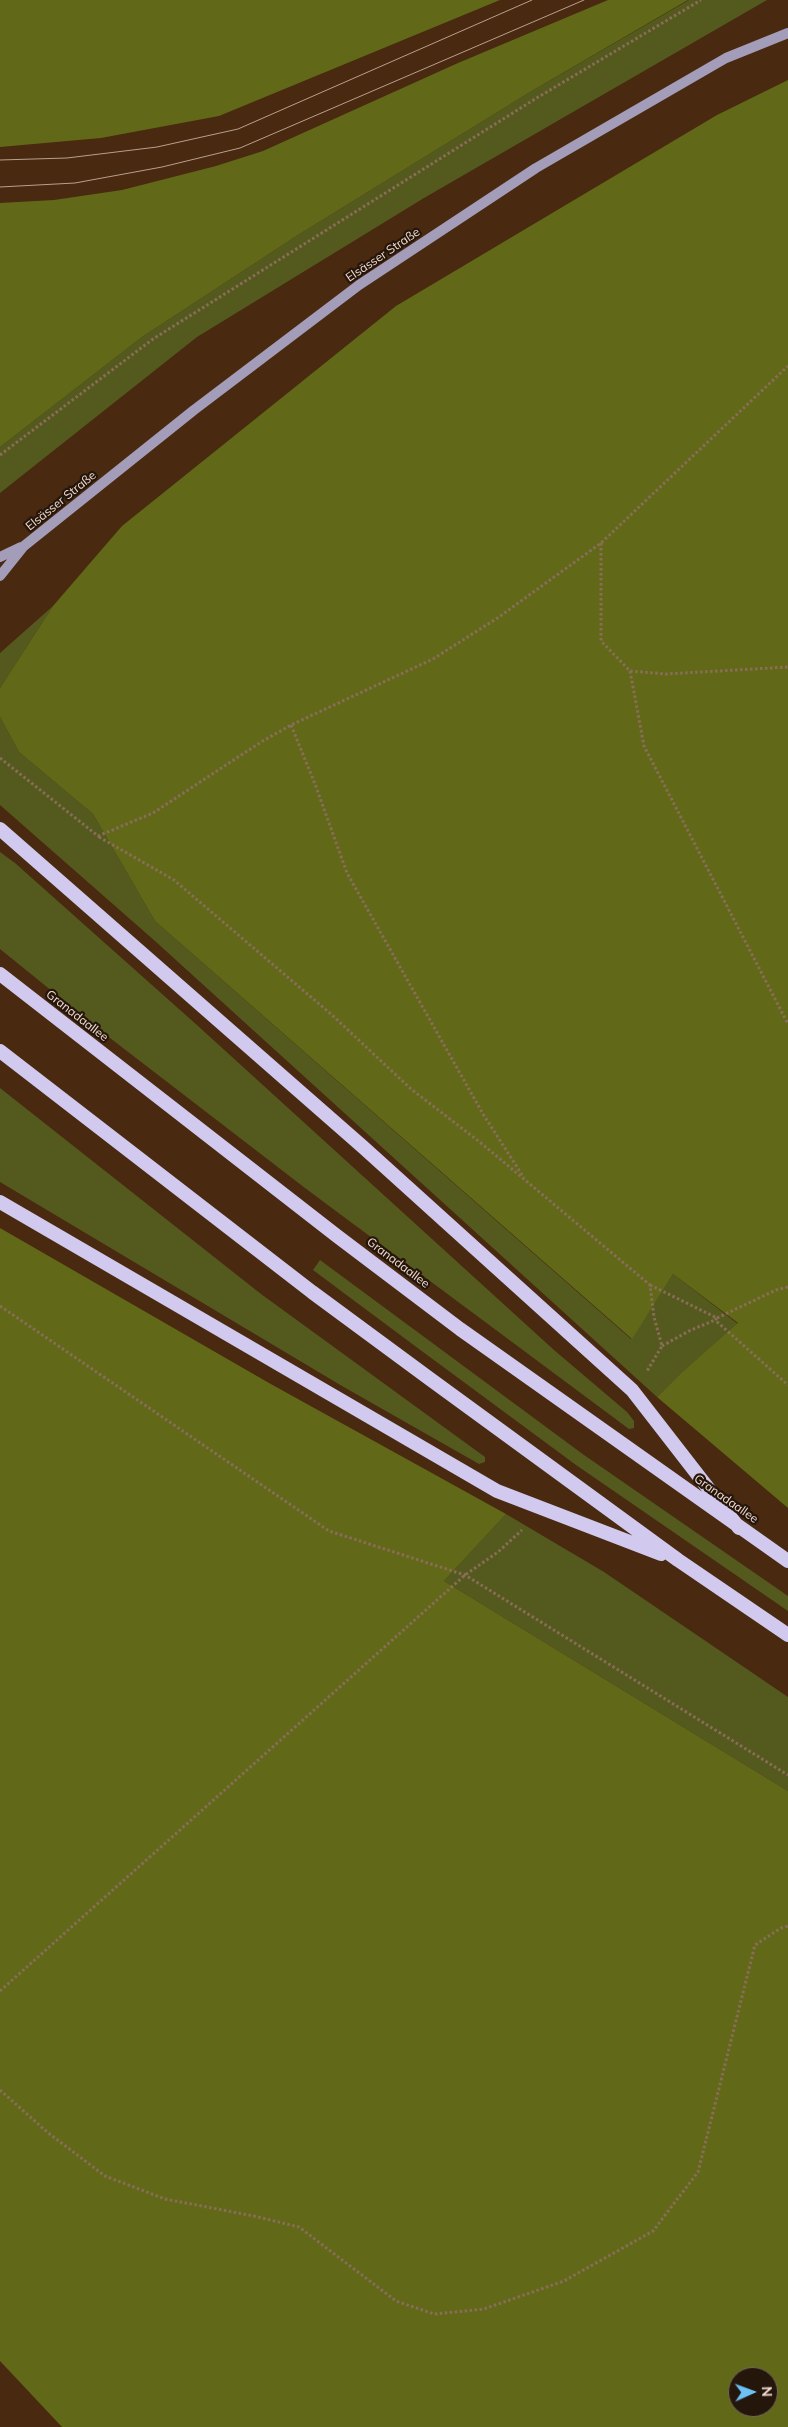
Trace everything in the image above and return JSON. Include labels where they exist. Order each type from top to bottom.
[{"type":"highway","points":[[0,829],[364,1147],[632,1390],[740,1528]]},
{"type":"highway","name":"Granadaallee","points":[[0,974],[345,1242],[460,1328],[788,1561]]},
{"type":"highway","points":[[0,1051],[312,1292],[678,1560],[788,1635]]},
{"type":"highway","points":[[0,1202],[497,1490],[678,1560]]},
{"type":"main road","name":"Elsässer Straße","points":[[0,576],[24,546],[194,410],[376,275],[536,168],[726,58],[788,33]]},
{"type":"main road","name":"Elsässer Straße","points":[[0,557],[24,546]]},
{"type":"path","points":[[0,455],[153,339],[527,104],[701,0]]},
{"type":"path","points":[[98,836],[152,813],[261,742],[291,725],[433,659],[499,617],[601,543],[788,366]]},
{"type":"path","points":[[601,543],[601,642],[630,671],[644,746],[788,1024]]},
{"type":"path","points":[[630,671],[666,674],[788,667]]},
{"type":"path","points":[[291,725],[316,784],[347,873],[483,1114],[527,1183]]},
{"type":"path","points":[[0,758],[98,836],[174,880],[332,1016],[411,1089],[481,1143],[650,1285],[716,1319],[788,1385]]},
{"type":"path","points":[[650,1285],[654,1317],[662,1346]]},
{"type":"path","points":[[645,1373],[662,1346],[689,1331],[776,1290],[788,1287]]},
{"type":"path","points":[[0,1306],[329,1531],[465,1575],[788,1775]]},
{"type":"path","points":[[0,1991],[465,1575],[498,1552],[522,1530]]},
{"type":"path","points":[[0,2090],[47,2132],[104,2176],[165,2199],[254,2216],[299,2227],[396,2301],[434,2314],[484,2309],[564,2281],[653,2231],[698,2172],[755,1945],[781,1928],[788,1926]]},
{"type":"green space","points":[[0,0],[500,0],[219,116],[101,138],[0,147]]},
{"type":"green space","points":[[608,0],[688,0],[530,92],[298,235],[142,337],[0,447],[0,203],[54,200],[122,190],[216,166],[263,151],[458,63]]},
{"type":"green space","points":[[689,0],[767,0],[424,198],[197,337],[0,493],[0,447],[142,337],[298,235],[530,92]]},
{"type":"green space","points":[[788,80],[788,1508],[657,1397],[738,1323],[673,1274],[632,1339],[155,921],[93,814],[19,752],[0,717],[0,688],[53,606],[122,526],[396,306],[717,115]]},
{"type":"green space","points":[[53,606],[0,688],[0,653]]},
{"type":"green space","points":[[0,717],[19,752],[93,814],[155,921],[631,1339],[673,1274],[738,1324],[680,1374],[657,1397],[155,941],[0,805]]},
{"type":"green space","points":[[0,852],[15,863],[198,1026],[554,1350],[627,1412],[634,1421],[634,1428],[629,1429],[305,1188],[110,1038],[0,949]]},
{"type":"green space","points":[[0,1088],[261,1294],[485,1457],[485,1462],[479,1464],[342,1386],[0,1182]]},
{"type":"green space","points":[[0,1228],[269,1383],[506,1514],[444,1581],[788,1791],[788,2427],[62,2427],[0,2361]]},
{"type":"green space","points":[[320,1260],[584,1455],[788,1596],[788,1611],[576,1465],[313,1270]]},
{"type":"green space","points":[[506,1514],[604,1572],[788,1697],[788,1791],[444,1581]]},
{"type":"tram line","points":[[0,160],[67,158],[157,147],[238,129],[532,0]]},
{"type":"tram line","points":[[0,187],[75,183],[162,167],[240,148],[584,0]]}]
